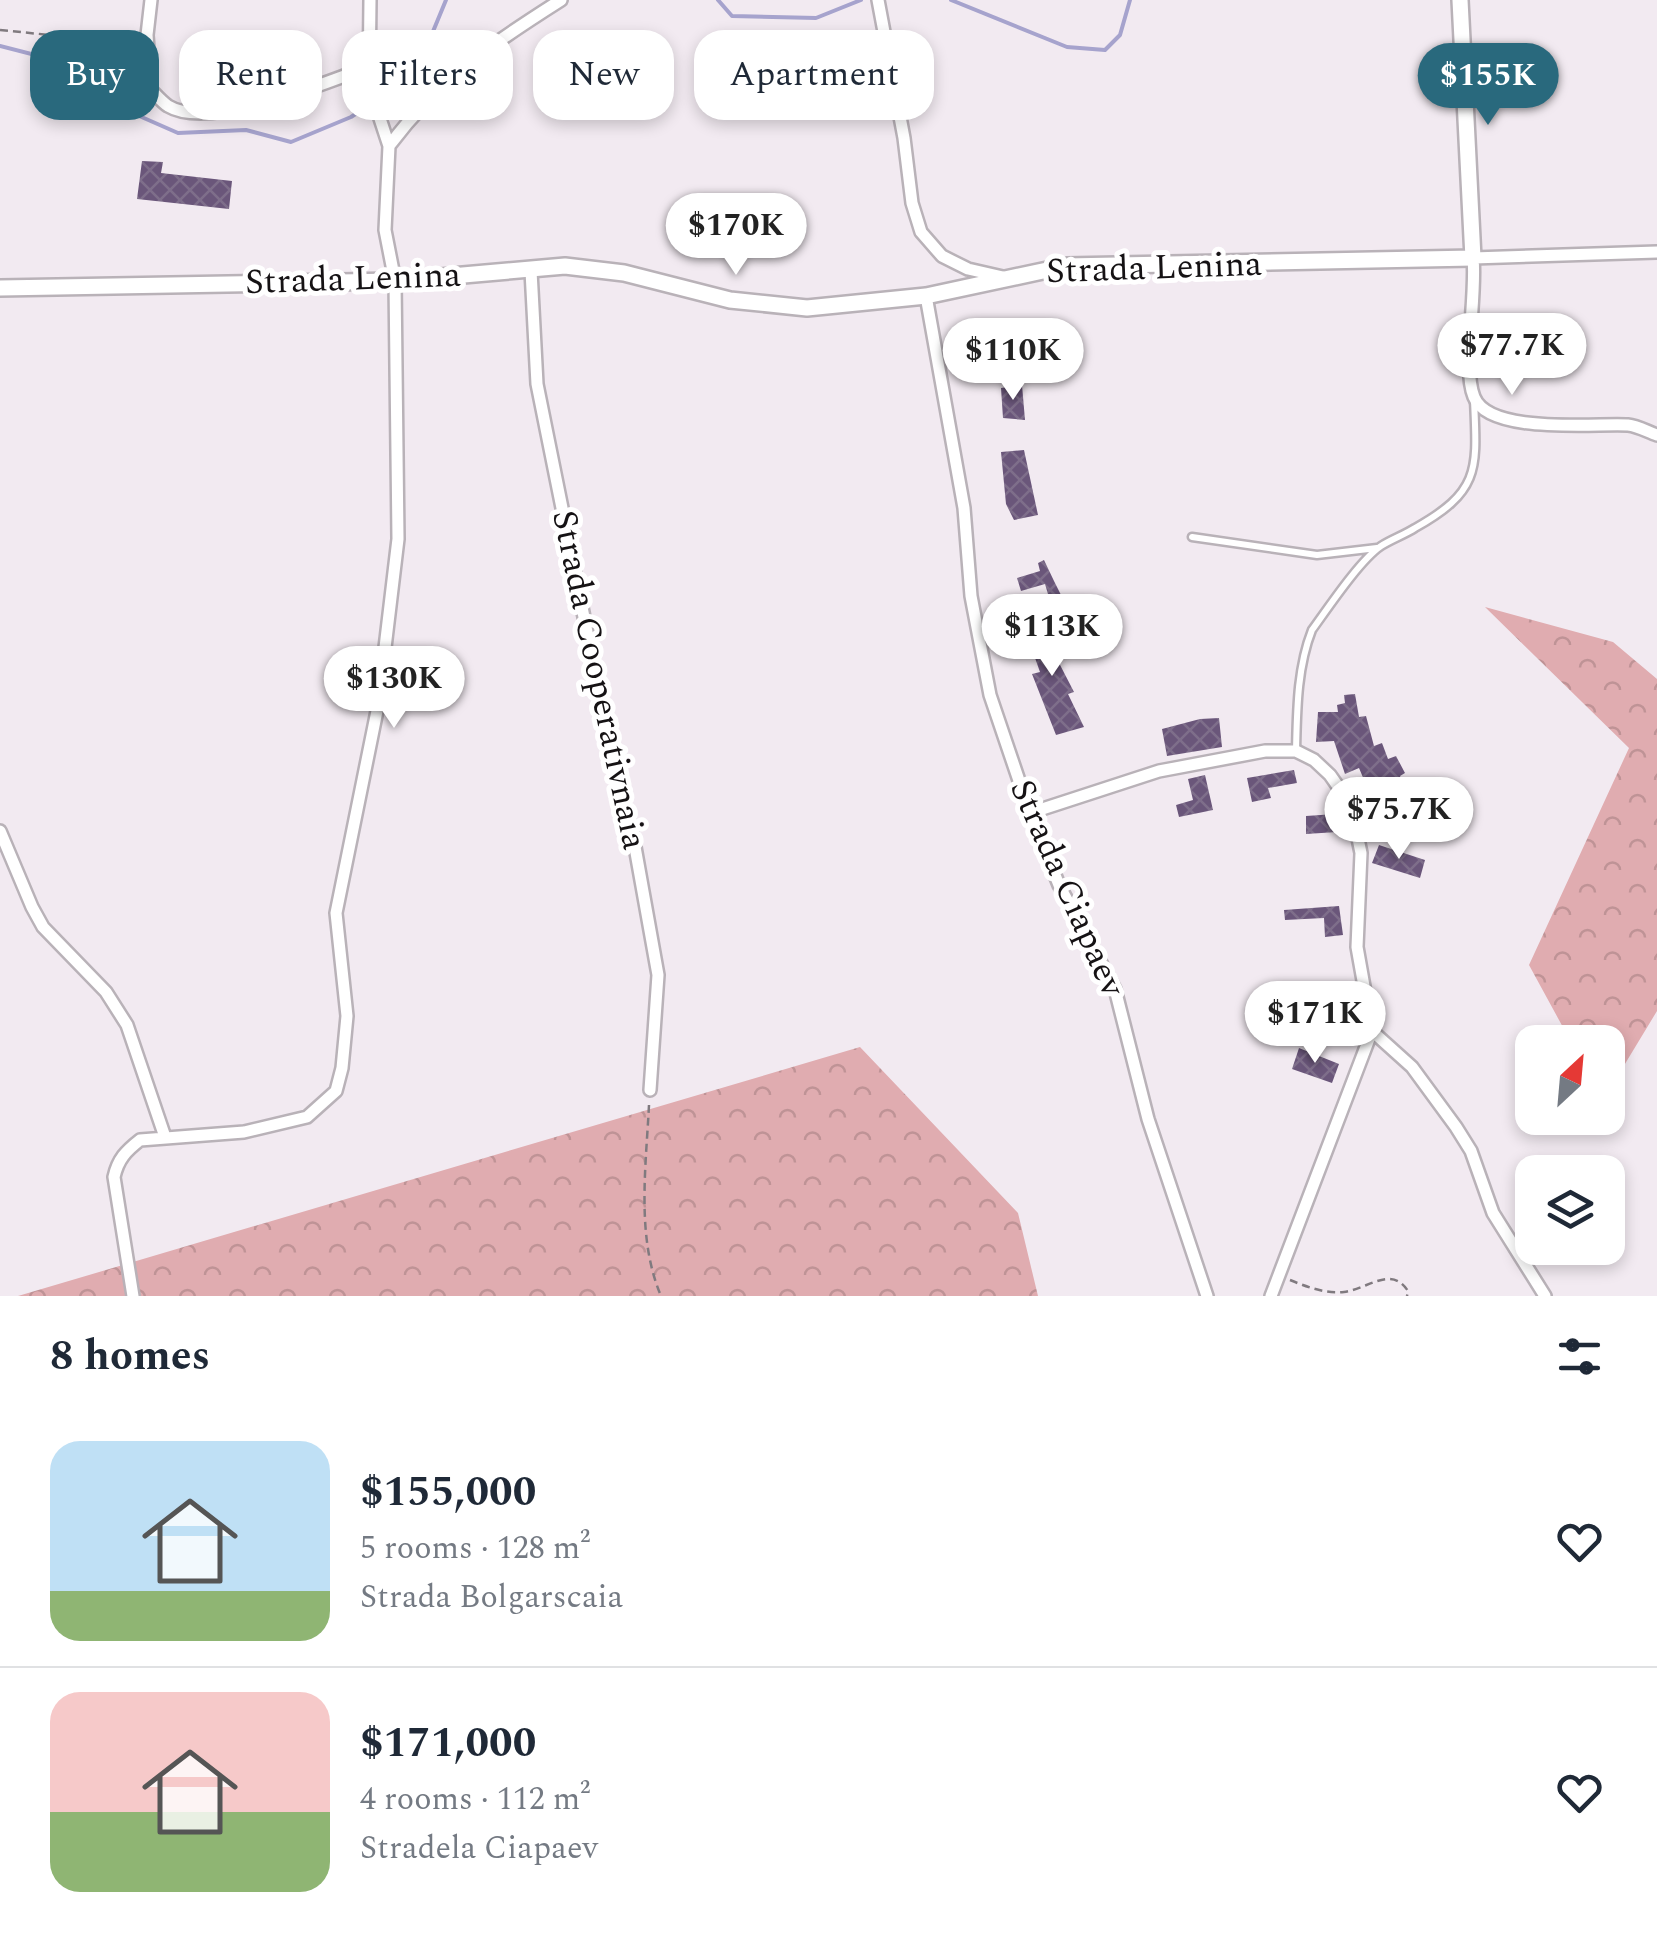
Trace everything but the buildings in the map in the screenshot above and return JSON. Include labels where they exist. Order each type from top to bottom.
[{"type":"street","points":[[148,30],[151,0]]},
{"type":"street","points":[[369,30],[370,0]]},
{"type":"street","points":[[389,146],[420,104],[486,48],[561,0]]},
{"type":"street","points":[[878,0],[912,203],[921,232],[942,256],[968,269],[1003,278]]},
{"type":"street","points":[[1460,0],[1476,292],[1471,337],[1474,399],[1485,411],[1502,417],[1578,427],[1632,425],[1657,435]]},
{"type":"street","points":[[159,98],[170,108],[209,113],[272,102],[342,77]]},
{"type":"street","points":[[133,1296],[114,1177],[118,1161],[140,1140],[244,1132],[307,1117],[336,1091],[342,1068],[347,1016],[336,913],[378,706],[398,539],[394,281],[385,230],[389,146],[380,120]]},
{"type":"street","name":"Strada Lenina","points":[[0,288],[394,281],[531,272],[565,266],[600,269],[730,300],[792,307],[926,296],[1066,266],[1657,252]]},
{"type":"street","name":"Strada Cooperativnaia","points":[[531,272],[537,384],[610,746],[635,847],[658,975],[650,1090]]},
{"type":"street","name":"Strada Ciapaev","points":[[926,296],[964,508],[971,596],[990,694],[1059,886],[1115,989],[1148,1119],[1206,1296]]},
{"type":"street","points":[[1030,813],[1159,771],[1264,751],[1296,751],[1314,760],[1351,804],[1361,853],[1357,948],[1372,1031],[1271,1296]]},
{"type":"street","points":[[0,831],[44,927],[106,992],[127,1025],[165,1138]]},
{"type":"street","points":[[1372,1031],[1412,1068],[1456,1127],[1471,1151],[1493,1213],[1546,1296]]},
{"type":"lane","points":[[1296,751],[1298,700],[1312,630],[1378,548],[1441,513],[1466,486],[1476,460],[1474,399]]},
{"type":"lane","points":[[1192,537],[1317,555],[1378,548]]},
{"type":"path","points":[[0,30],[30,33]]},
{"type":"path","points":[[650,1090],[645,1181],[647,1240],[652,1274],[661,1296]]},
{"type":"path","points":[[1279,1276],[1325,1292],[1343,1292],[1389,1277],[1402,1281],[1408,1296]]},
{"type":"green space","points":[[1485,607],[1613,642],[1657,679],[1657,1011],[1625,1064],[1625,1025],[1562,1025],[1529,965],[1629,748]]},
{"type":"green space","points":[[860,1047],[1018,1213],[1038,1296],[18,1296]]},
{"type":"waterway","points":[[0,46],[82,67],[137,115],[178,133],[246,130],[291,142],[351,117],[392,90],[427,46],[446,0]]},
{"type":"waterway","points":[[718,0],[732,16],[816,18],[861,0]]},
{"type":"waterway","points":[[951,0],[1067,47],[1105,50],[1120,35],[1130,0]]}]
